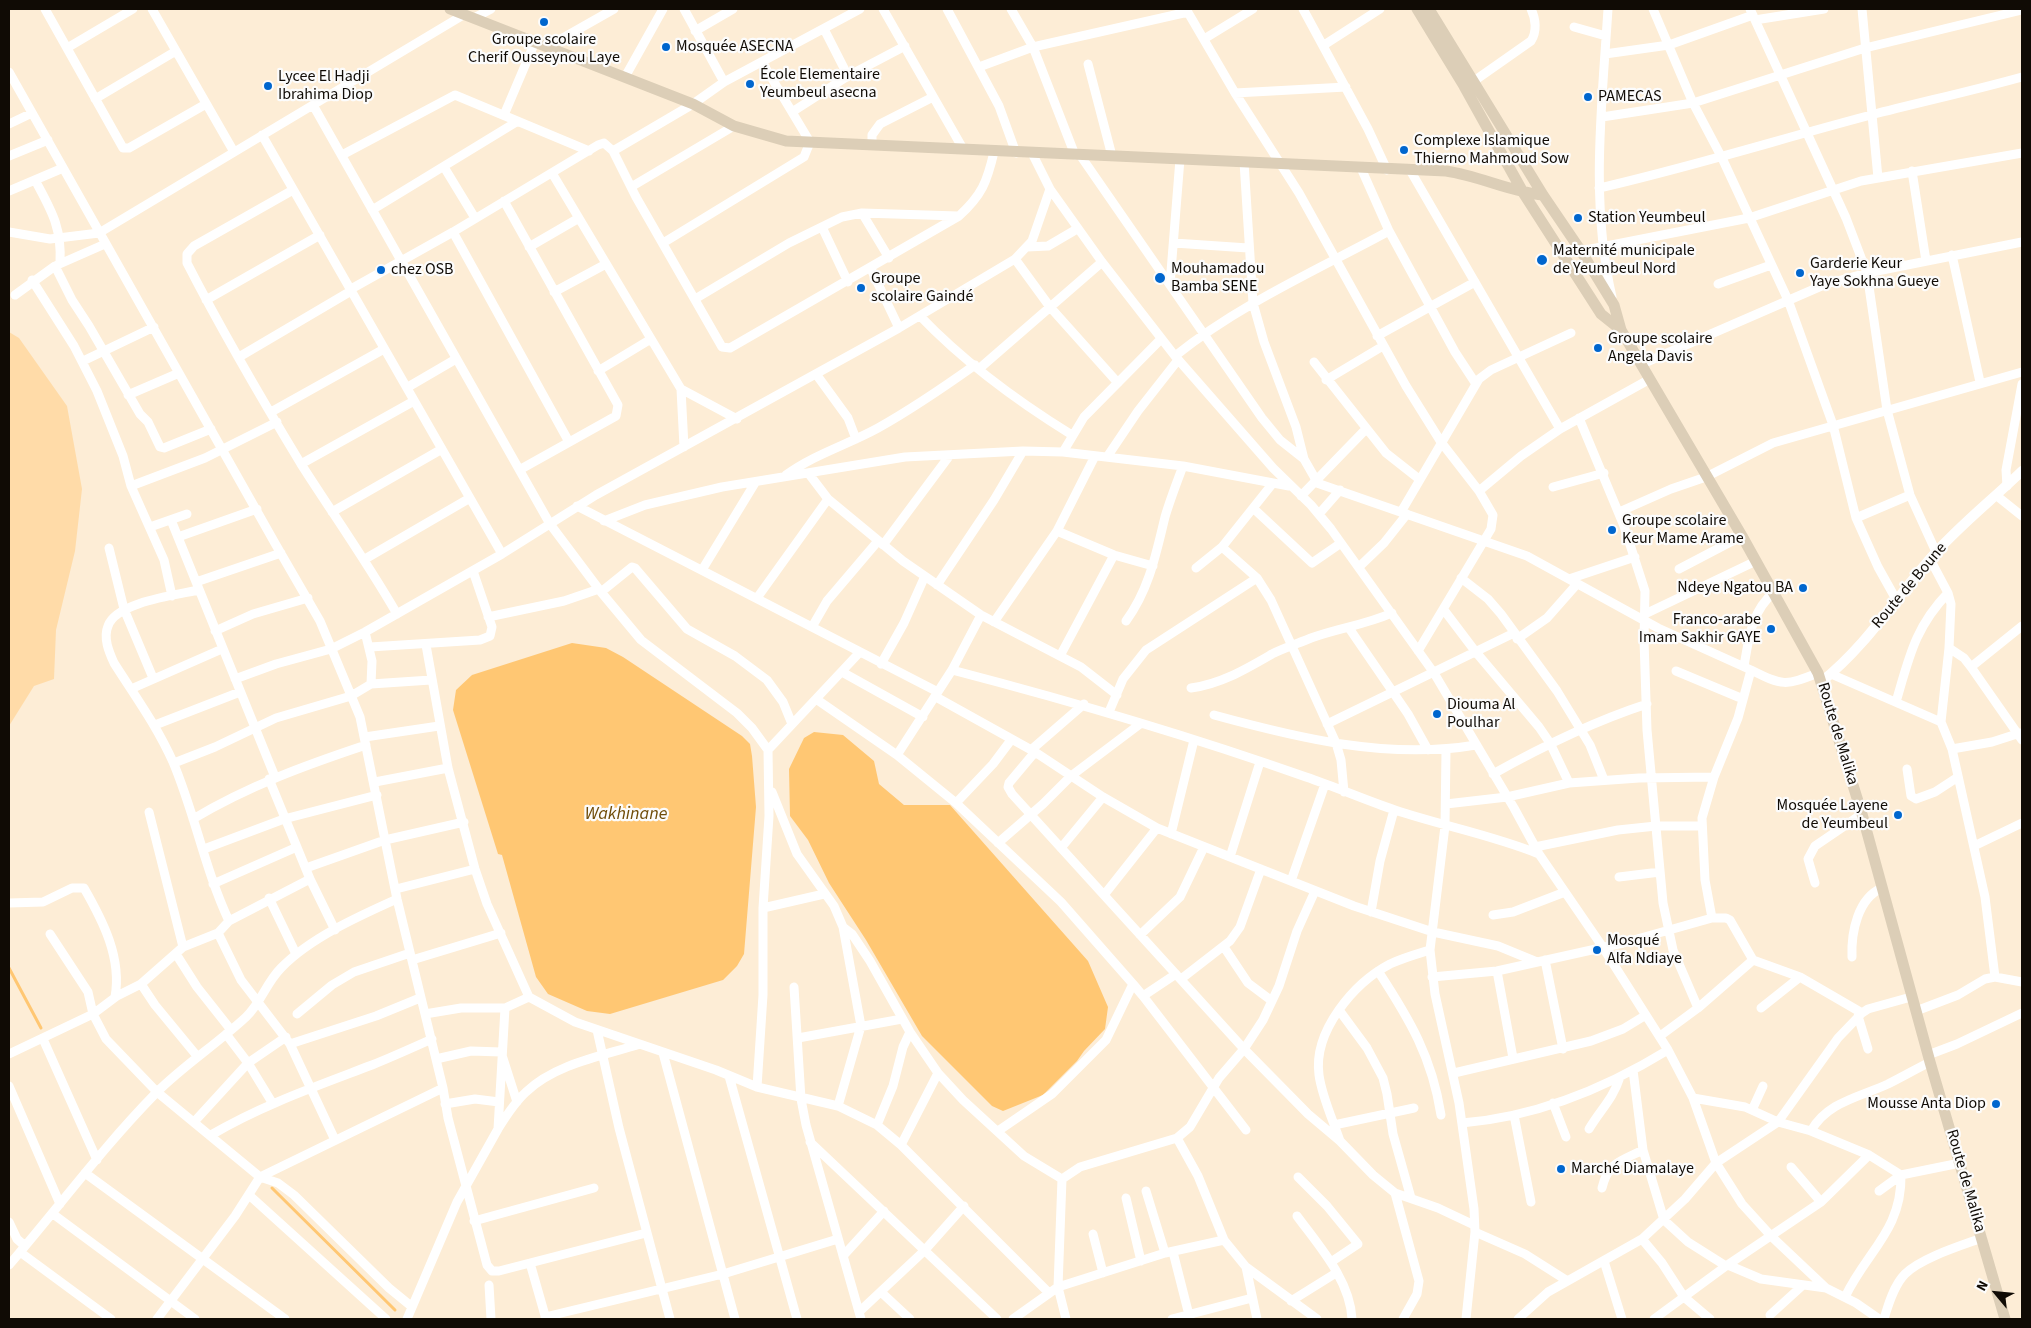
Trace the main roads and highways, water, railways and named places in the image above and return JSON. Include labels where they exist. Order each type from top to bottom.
[{"type":"main road","points":[[450,9],[692,104],[734,126],[786,141],[1410,170],[1465,174],[1524,194],[1543,196]]},
{"type":"main road","name":"Route de Malika","points":[[1417,9],[1464,86],[1524,194],[1601,314],[1621,330]]},
{"type":"main road","name":"Route de Malika","points":[[1429,9],[1543,196],[1581,251],[1614,305],[1621,330],[1742,536],[1820,677],[1862,814],[1912,998],[2005,1319]]},
{"type":"water","name":"Wakhinane","points":[[572,643],[606,648],[623,657],[742,736],[750,744],[752,756],[756,807],[744,954],[737,966],[723,980],[610,1014],[587,1011],[548,994],[536,977],[502,855],[498,854],[453,710],[456,690],[472,675]]},
{"type":"water","points":[[814,732],[843,735],[874,761],[879,784],[904,805],[950,805],[1088,961],[1108,1007],[1105,1029],[1077,1061],[1043,1095],[1003,1111],[992,1106],[922,1036],[866,940],[829,883],[808,840],[790,816],[789,769],[804,738]]},
{"type":"waterway","points":[[9,968],[41,1028]]},
{"type":"waterway","points":[[272,1188],[395,1310]]},
{"type":"place","name":"Groupe scolaire Cherif Ousseynou Laye","points":[[544,22]]},
{"type":"place","name":"Mosquée ASECNA","points":[[666,47]]},
{"type":"place","name":"École Elementaire Yeumbeul asecna","points":[[750,84]]},
{"type":"place","name":"Lycee El Hadji Ibrahima Diop","points":[[268,86]]},
{"type":"place","name":"PAMECAS","points":[[1588,97]]},
{"type":"place","name":"Complexe Islamique Thierno Mahmoud Sow","points":[[1404,150]]},
{"type":"place","name":"Station Yeumbeul","points":[[1578,218]]},
{"type":"place","name":"Maternité municipale de Yeumbeul Nord","points":[[1542,260]]},
{"type":"place","name":"chez OSB","points":[[381,270]]},
{"type":"place","name":"Garderie Keur Yaye Sokhna Gueye","points":[[1800,273]]},
{"type":"place","name":"Mouhamadou Bamba SENE","points":[[1160,278]]},
{"type":"place","name":"Groupe scolaire Gaindé","points":[[861,288]]},
{"type":"place","name":"Groupe scolaire Angela Davis","points":[[1598,348]]},
{"type":"place","name":"Groupe scolaire Keur Mame Arame","points":[[1612,530]]},
{"type":"place","name":"Ndeye Ngatou BA","points":[[1803,588]]},
{"type":"place","name":"Franco-arabe Imam Sakhir GAYE","points":[[1771,629]]},
{"type":"place","name":"Diouma Al Poulhar","points":[[1437,714]]},
{"type":"place","name":"Mosquée Layene de Yeumbeul","points":[[1898,815]]},
{"type":"place","name":"Mosqué Alfa Ndiaye","points":[[1597,950]]},
{"type":"place","name":"Mousse Anta Diop","points":[[1996,1104]]},
{"type":"place","name":"Marché Diamalaye","points":[[1561,1169]]}]
